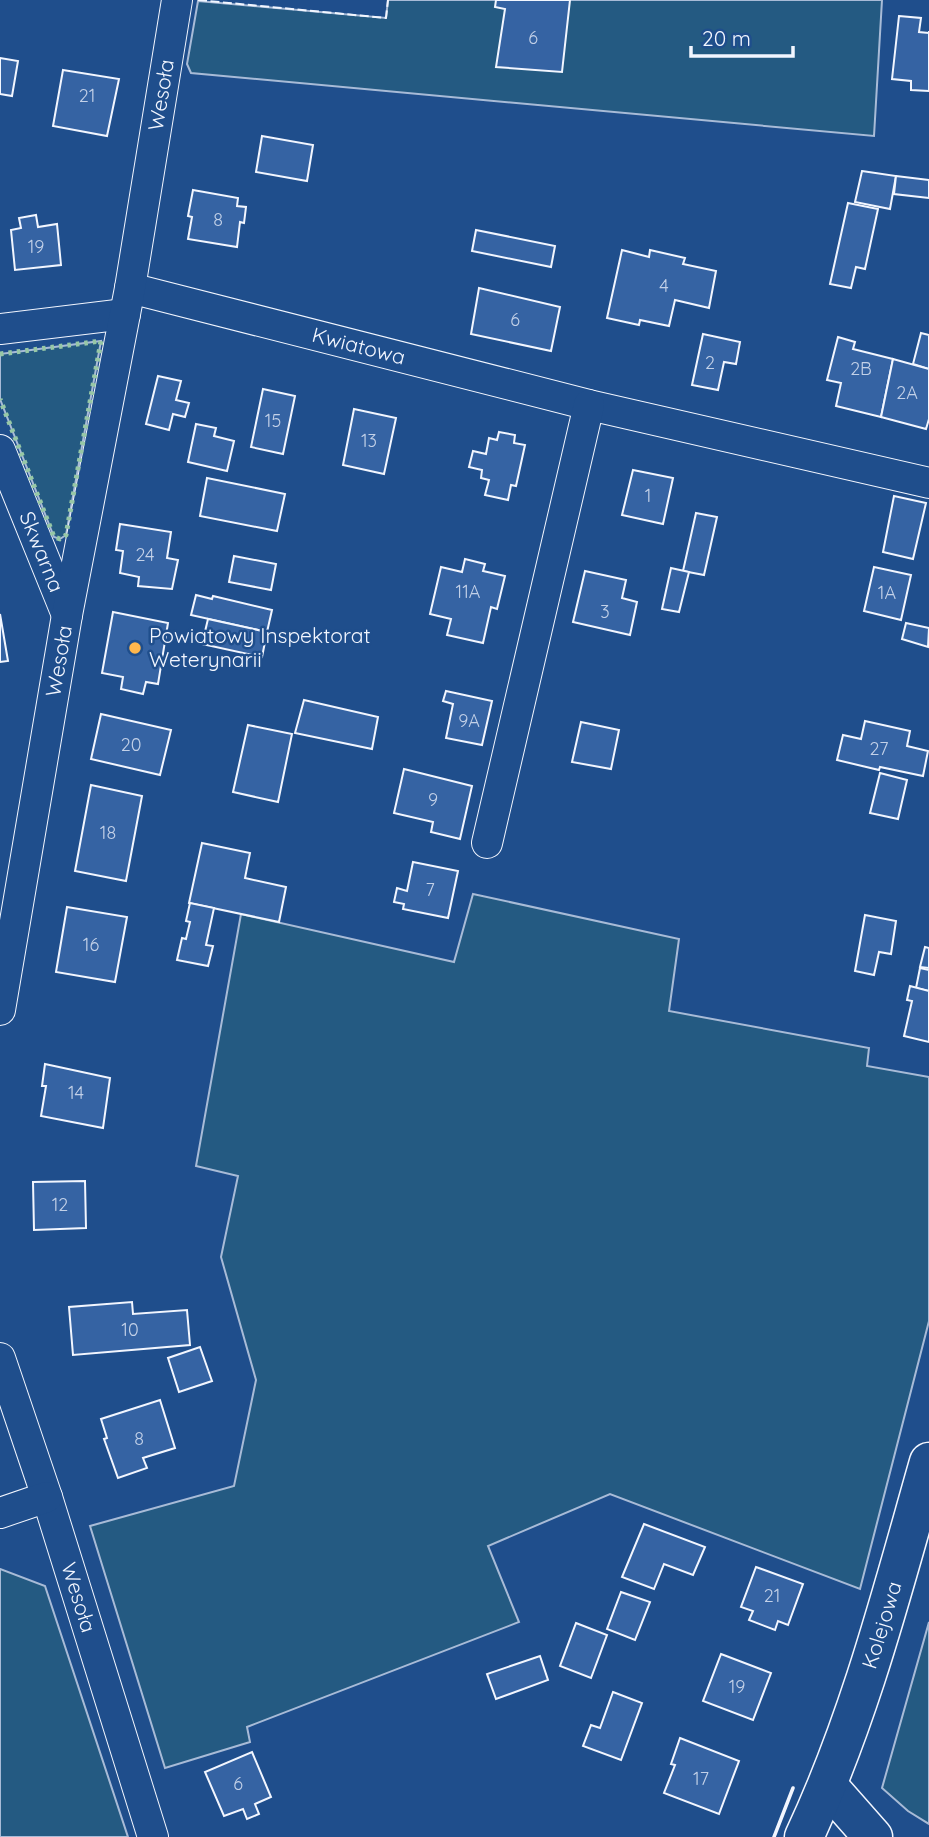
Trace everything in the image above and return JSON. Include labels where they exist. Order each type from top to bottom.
[{"type":"street","name":"Wesoła","points":[[0,1010],[67,615],[127,301],[177,0]]},
{"type":"street","points":[[0,329],[127,301]]},
{"type":"street","name":"Kwiatowa","points":[[127,301],[929,482]]},
{"type":"street","points":[[487,843],[589,405]]},
{"type":"street","name":"Skwarna","points":[[0,450],[67,615]]},
{"type":"street","name":"Wesoła","points":[[0,1358],[47,1497],[153,1837]]},
{"type":"street","name":"Kolejowa","points":[[804,1837],[828,1786],[888,1609],[929,1462]]},
{"type":"street","points":[[0,1513],[47,1497]]},
{"type":"street","points":[[828,1786],[873,1837]]},
{"type":"street","name":"Kolejowa","points":[[822,1837],[828,1786]]},
{"type":"shaded area","points":[[388,0],[882,0],[874,136],[191,73],[187,64],[198,1],[386,18]]},
{"type":"shaded area","points":[[101,341],[66,535],[60,539],[54,537],[0,399],[0,354]]},
{"type":"shaded area","points":[[473,894],[679,939],[669,1011],[869,1048],[867,1066],[929,1077],[929,1321],[860,1589],[610,1494],[488,1546],[519,1622],[247,1727],[250,1742],[165,1768],[90,1526],[234,1486],[256,1380],[221,1257],[238,1176],[196,1166],[241,914],[454,962]]},
{"type":"shaded area","points":[[0,1569],[45,1586],[128,1837],[0,1837]]},
{"type":"shaded area","points":[[929,1622],[929,1824],[908,1811],[882,1788]]},
{"type":"building","points":[[496,0],[570,0],[562,72],[496,67],[505,9],[495,7]]},
{"type":"building","points":[[899,16],[921,18],[919,32],[929,33],[929,91],[911,90],[911,81],[892,79]]},
{"type":"building","points":[[0,58],[18,61],[12,96],[0,94]]},
{"type":"building","points":[[63,70],[119,79],[107,136],[53,126]]},
{"type":"building","points":[[262,136],[313,145],[307,181],[256,172]]},
{"type":"building","points":[[862,171],[896,176],[890,209],[855,202]]},
{"type":"building","points":[[896,176],[929,180],[929,198],[894,194]]},
{"type":"building","points":[[193,190],[238,198],[237,206],[246,207],[244,223],[240,222],[237,247],[188,239],[192,217],[188,216]]},
{"type":"building","points":[[848,203],[878,209],[865,269],[856,267],[851,288],[830,284]]},
{"type":"building","points":[[36,215],[38,227],[57,224],[61,265],[15,270],[11,230],[21,228],[19,218]]},
{"type":"building","points":[[476,230],[555,246],[551,267],[472,251]]},
{"type":"building","points":[[622,250],[649,257],[650,250],[685,258],[683,264],[716,271],[709,308],[675,300],[669,326],[640,320],[639,325],[607,318]]},
{"type":"building","points":[[479,288],[560,307],[551,351],[471,334]]},
{"type":"building","points":[[921,333],[929,335],[929,369],[913,364]]},
{"type":"building","points":[[703,334],[740,342],[736,364],[724,362],[718,390],[692,385]]},
{"type":"building","points":[[838,337],[855,342],[853,349],[893,359],[881,417],[836,406],[841,383],[827,380]]},
{"type":"building","points":[[893,359],[929,369],[929,419],[926,429],[881,417]]},
{"type":"building","points":[[158,376],[181,381],[176,400],[189,403],[185,417],[173,414],[169,430],[146,424]]},
{"type":"building","points":[[263,389],[295,396],[283,454],[251,447]]},
{"type":"building","points":[[354,409],[396,418],[384,474],[343,465]]},
{"type":"building","points":[[196,424],[216,428],[214,436],[234,441],[227,471],[188,462]]},
{"type":"building","points":[[499,432],[515,435],[514,443],[525,445],[516,486],[511,485],[508,500],[485,495],[489,480],[481,478],[482,470],[469,467],[473,451],[486,454],[489,438],[497,440]]},
{"type":"building","points":[[633,470],[673,478],[663,524],[622,515]]},
{"type":"building","points":[[207,478],[285,494],[277,531],[200,516]]},
{"type":"building","points":[[894,496],[926,503],[913,559],[883,552]]},
{"type":"building","points":[[696,513],[717,517],[704,575],[683,571]]},
{"type":"building","points":[[120,524],[171,532],[167,558],[178,560],[172,589],[138,586],[139,577],[120,573],[123,551],[116,550]]},
{"type":"building","points":[[234,556],[276,564],[271,590],[229,582]]},
{"type":"building","points":[[465,559],[485,564],[483,571],[505,576],[497,609],[491,607],[483,643],[447,635],[451,619],[430,614],[441,567],[462,572]]},
{"type":"building","points":[[874,567],[911,575],[901,620],[864,611]]},
{"type":"building","points":[[671,568],[689,572],[679,612],[662,609]]},
{"type":"building","points":[[585,571],[626,580],[622,598],[637,602],[630,635],[573,622]]},
{"type":"building","points":[[196,595],[212,599],[213,596],[272,610],[267,632],[191,615]]},
{"type":"building","name":"Powiatowy Inspektorat Weterynarii","points":[[113,612],[168,623],[158,684],[146,682],[143,694],[121,689],[123,677],[102,673]]},
{"type":"building","points":[[0,614],[8,661],[0,662]]},
{"type":"building","points":[[208,619],[267,632],[262,657],[202,644]]},
{"type":"building","points":[[906,623],[929,628],[928,647],[902,639]]},
{"type":"building","points":[[446,691],[492,701],[482,745],[446,738],[453,704],[443,701]]},
{"type":"building","points":[[304,700],[378,717],[372,749],[295,733]]},
{"type":"building","points":[[101,714],[171,730],[160,775],[91,759]]},
{"type":"building","points":[[865,721],[910,731],[907,746],[928,751],[923,776],[880,767],[879,770],[837,760],[843,735],[861,739]]},
{"type":"building","points":[[581,722],[619,730],[611,769],[572,762]]},
{"type":"building","points":[[248,725],[292,734],[278,802],[233,792]]},
{"type":"building","points":[[404,769],[472,786],[460,839],[431,832],[433,822],[394,813]]},
{"type":"building","points":[[880,773],[907,780],[898,819],[870,813]]},
{"type":"building","points":[[91,785],[142,796],[126,881],[75,871]]},
{"type":"building","points":[[202,843],[250,853],[245,878],[286,887],[279,922],[189,903]]},
{"type":"building","points":[[413,862],[458,871],[448,918],[403,909],[404,904],[394,902],[397,888],[407,891]]},
{"type":"building","points":[[190,903],[214,908],[206,945],[213,946],[208,966],[177,960],[182,938],[186,939],[190,922],[186,921]]},
{"type":"building","points":[[67,907],[127,917],[115,982],[56,972]]},
{"type":"building","points":[[865,915],[896,921],[891,954],[879,952],[874,975],[855,971]]},
{"type":"building","points":[[925,947],[929,948],[929,968],[920,967]]},
{"type":"building","points":[[920,968],[929,970],[929,991],[916,988]]},
{"type":"building","points":[[910,986],[929,991],[929,1042],[904,1036],[912,1001],[907,1000]]},
{"type":"building","points":[[45,1064],[110,1078],[103,1128],[41,1116],[46,1086],[42,1086]]},
{"type":"building","points":[[85,1181],[86,1228],[34,1230],[33,1182]]},
{"type":"building","points":[[132,1302],[133,1314],[187,1310],[190,1345],[73,1355],[69,1307]]},
{"type":"building","points":[[200,1347],[212,1381],[179,1392],[168,1358]]},
{"type":"building","points":[[160,1400],[175,1448],[143,1458],[147,1468],[118,1478],[104,1439],[107,1438],[101,1419]]},
{"type":"building","points":[[644,1524],[705,1547],[693,1575],[664,1564],[654,1589],[622,1577]]},
{"type":"building","points":[[756,1567],[803,1584],[788,1625],[778,1621],[775,1630],[749,1620],[753,1611],[741,1607]]},
{"type":"building","points":[[621,1592],[650,1602],[635,1640],[607,1629]]},
{"type":"building","points":[[576,1623],[607,1635],[591,1678],[560,1666]]},
{"type":"building","points":[[721,1654],[771,1673],[753,1720],[703,1701]]},
{"type":"building","points":[[540,1656],[548,1680],[496,1699],[487,1674]]},
{"type":"building","points":[[613,1692],[642,1703],[621,1760],[583,1746],[591,1725],[600,1728]]},
{"type":"building","points":[[680,1738],[739,1761],[719,1814],[664,1793],[675,1765],[671,1764]]},
{"type":"building","points":[[252,1752],[271,1797],[255,1804],[259,1814],[247,1819],[243,1809],[224,1816],[205,1772]]},
{"type":"hedge","points":[[0,354],[101,341],[66,535],[60,539],[54,537],[0,399]]},
{"type":"fence","points":[[198,0],[386,18],[388,0]]},
{"type":"wall","points":[[774,1837],[793,1788]]},
{"type":"place","name":"Powiatowy Inspektorat Weterynarii","points":[[135,648]]}]
